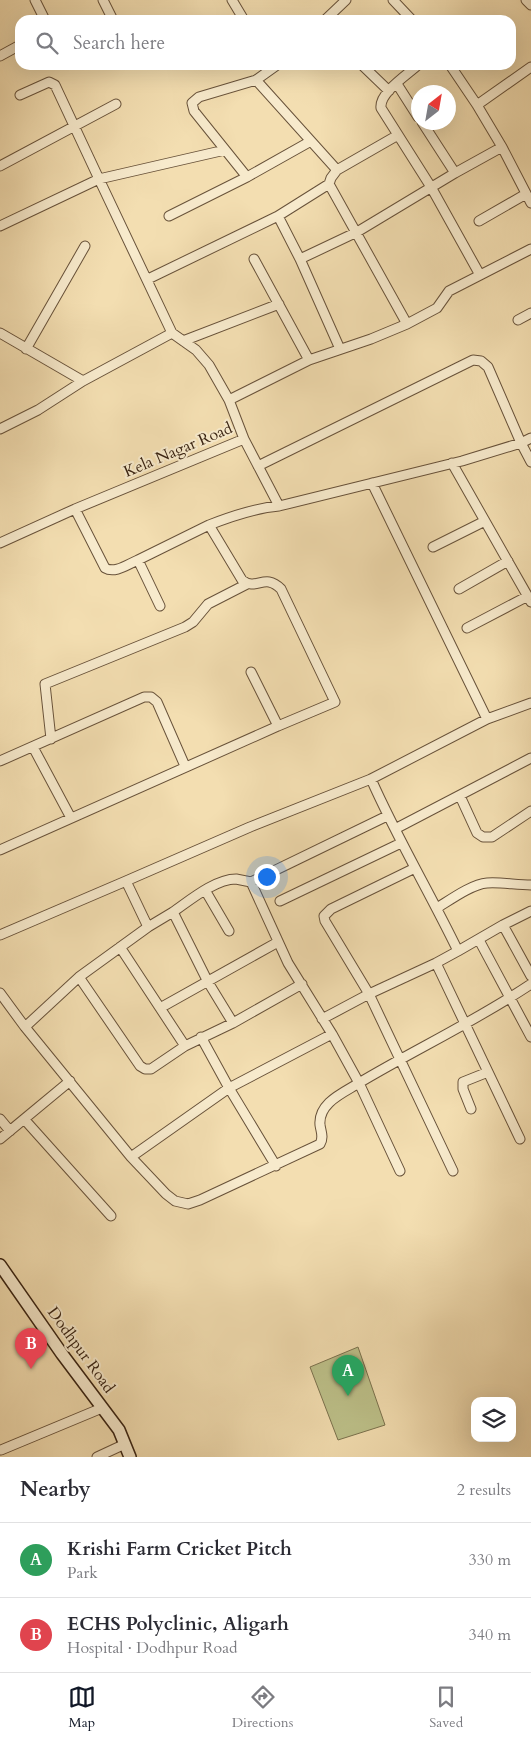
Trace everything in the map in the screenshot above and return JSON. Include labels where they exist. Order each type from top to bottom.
[{"type":"street","points":[[35,0],[42,15]]},
{"type":"street","points":[[103,0],[110,15]]},
{"type":"street","points":[[232,0],[241,15]]},
{"type":"street","points":[[330,15],[346,0]]},
{"type":"street","points":[[393,0],[407,15]]},
{"type":"street","points":[[526,0],[531,5]]},
{"type":"street","points":[[0,56],[15,48]]},
{"type":"street","points":[[477,105],[531,67]]},
{"type":"street","points":[[247,177],[194,111],[192,103],[199,97],[256,80],[269,70]]},
{"type":"street","points":[[367,70],[388,91]]},
{"type":"street","points":[[412,70],[388,91],[381,102],[382,108],[432,187],[480,275]]},
{"type":"street","points":[[453,70],[502,147],[529,198],[479,221]]},
{"type":"street","points":[[256,80],[337,170]]},
{"type":"street","points":[[20,95],[49,82],[54,85],[172,333],[196,350],[209,365],[228,400]]},
{"type":"street","points":[[397,84],[411,106]]},
{"type":"street","points":[[0,166],[116,104]]},
{"type":"street","points":[[427,130],[455,173]]},
{"type":"street","points":[[398,135],[337,170],[331,178],[330,184],[407,324]]},
{"type":"street","points":[[168,216],[247,177],[311,141]]},
{"type":"street","points":[[300,259],[357,232],[502,147]]},
{"type":"street","points":[[0,225],[99,179],[225,150]]},
{"type":"street","points":[[148,280],[278,216],[330,184]]},
{"type":"street","points":[[278,216],[300,259],[340,349]]},
{"type":"street","points":[[26,349],[85,246]]},
{"type":"street","name":"Kela Nagar Road","points":[[0,543],[75,509],[244,439],[228,400],[309,360],[371,339],[407,324],[437,308],[449,291],[531,249]]},
{"type":"street","points":[[254,259],[309,360]]},
{"type":"street","points":[[183,341],[279,304]]},
{"type":"street","points":[[518,320],[531,313]]},
{"type":"street","points":[[0,333],[84,381]]},
{"type":"street","points":[[0,429],[38,410],[84,381],[172,333]]},
{"type":"street","points":[[258,466],[473,360],[481,361],[488,367],[531,462]]},
{"type":"street","points":[[75,509],[105,568],[115,570],[210,525],[234,516],[264,507],[279,506],[452,463],[521,443],[531,438]]},
{"type":"street","points":[[244,439],[279,506]]},
{"type":"street","points":[[452,463],[530,599],[467,628]]},
{"type":"street","points":[[372,483],[487,719]]},
{"type":"street","points":[[433,548],[485,521]]},
{"type":"street","points":[[0,850],[185,766],[223,752],[334,702],[281,589],[269,581],[252,585],[242,580],[210,525]]},
{"type":"street","points":[[138,560],[160,606]]},
{"type":"street","points":[[459,589],[508,561]]},
{"type":"street","points":[[51,738],[44,684],[185,627],[193,622],[208,604],[247,584]]},
{"type":"street","points":[[251,672],[278,726]]},
{"type":"street","points":[[0,761],[144,697],[151,697],[157,702],[185,766]]},
{"type":"street","points":[[0,935],[250,827],[371,779],[487,719],[531,703]]},
{"type":"street","points":[[33,747],[71,818]]},
{"type":"street","points":[[395,829],[531,758]]},
{"type":"street","points":[[371,779],[401,843],[458,951]]},
{"type":"street","points":[[460,796],[477,833],[483,837],[492,837],[531,811]]},
{"type":"street","points":[[25,1027],[79,977],[148,927],[205,890],[234,879],[251,882],[388,816]]},
{"type":"street","points":[[280,901],[401,843]]},
{"type":"street","points":[[415,868],[331,909],[324,916],[369,994],[453,1170]]},
{"type":"street","points":[[126,881],[148,927]]},
{"type":"street","points":[[251,882],[288,963],[359,1082],[400,1171]]},
{"type":"street","points":[[437,908],[475,886],[485,883],[516,886],[531,885]]},
{"type":"street","points":[[205,890],[229,931]]},
{"type":"street","points":[[322,1019],[369,994],[436,963],[531,911]]},
{"type":"street","points":[[173,912],[208,982],[233,1023]]},
{"type":"street","points":[[503,925],[531,976]]},
{"type":"street","points":[[479,940],[531,1037]]},
{"type":"street","points":[[160,1008],[278,942]]},
{"type":"street","points":[[120,947],[185,1046]]},
{"type":"street","points":[[436,963],[520,1139]]},
{"type":"street","points":[[79,977],[140,1066],[145,1069],[151,1069],[185,1046],[233,1023],[302,984]]},
{"type":"street","points":[[0,993],[4,1007],[25,1027],[131,1157],[166,1194],[175,1201],[188,1204],[276,1166],[320,1144],[323,1139],[320,1114],[326,1105],[359,1082],[400,1058],[466,1024],[531,984]]},
{"type":"street","points":[[131,1157],[228,1088],[332,1034]]},
{"type":"street","points":[[202,1037],[228,1088],[276,1166]]},
{"type":"street","points":[[471,1109],[463,1089],[463,1082],[488,1072]]},
{"type":"street","points":[[0,1139],[70,1081]]},
{"type":"street","points":[[0,1119],[10,1131]]},
{"type":"street","points":[[24,1119],[111,1216]]},
{"type":"street","name":"Dodhpur Road","points":[[0,1265],[119,1430],[130,1457]]},
{"type":"street","points":[[0,1450],[102,1408]]},
{"type":"street","points":[[97,1457],[125,1444]]},
{"type":"green space","points":[[358,1347],[385,1425],[338,1440],[310,1367]]},
{"type":"place","name":"ECHS Polyclinic, Aligarh","points":[[31,1369]]},
{"type":"place","name":"Krishi Farm Cricket Pitch","points":[[348,1396]]}]
